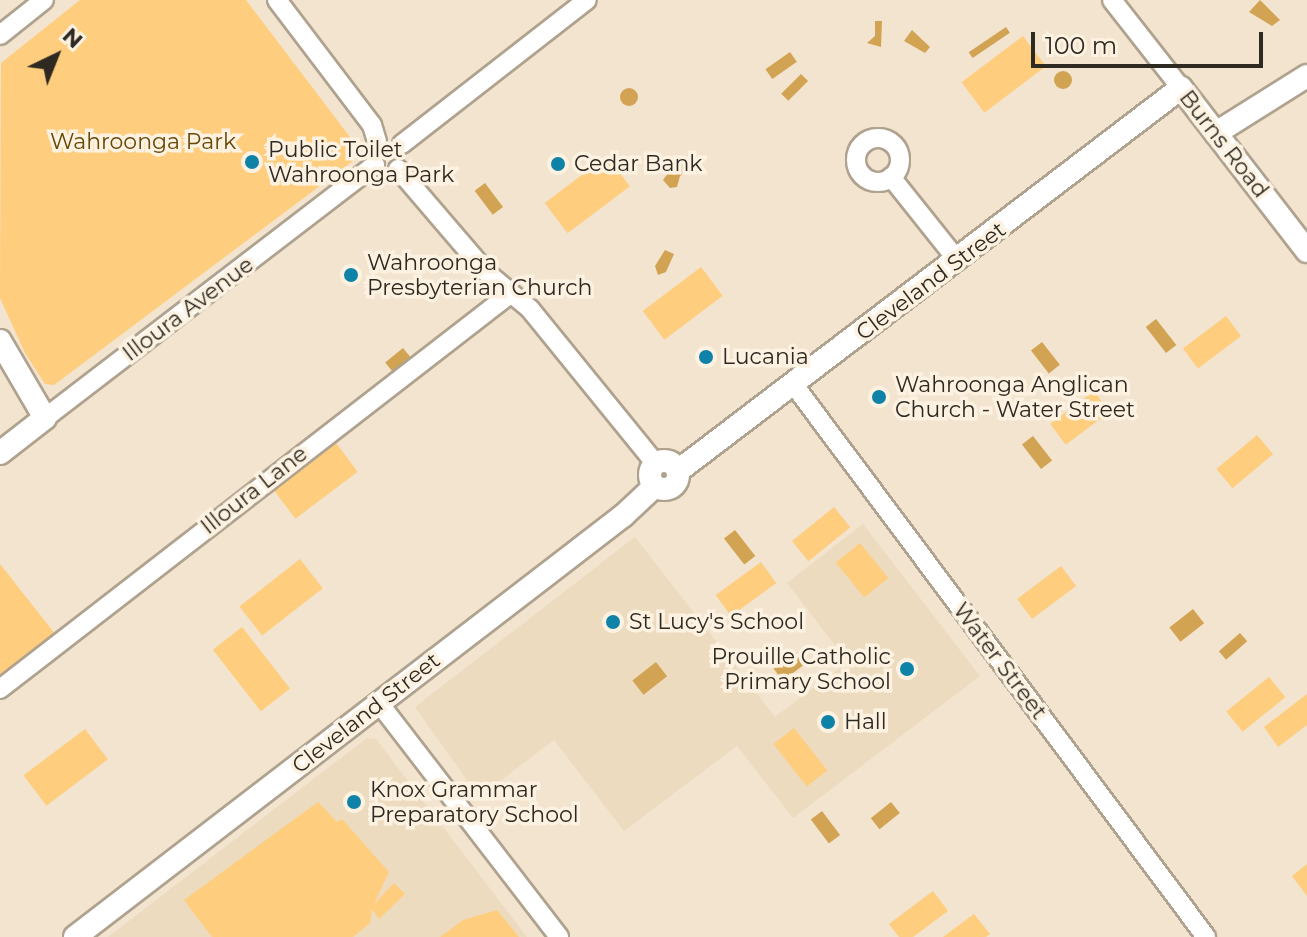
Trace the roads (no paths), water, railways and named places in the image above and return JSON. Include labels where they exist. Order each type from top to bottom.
[{"type":"street","points":[[0,35],[44,0]]},
{"type":"street","points":[[277,0],[372,125],[377,141]]},
{"type":"street","points":[[402,144],[587,0]]},
{"type":"street","name":"Burns Road","points":[[1112,0],[1307,251]]},
{"type":"street","points":[[1216,133],[1307,76]]},
{"type":"street","name":"Cleveland Street","points":[[75,937],[379,703],[655,475],[672,487],[678,471],[958,261],[1181,88]]},
{"type":"street","points":[[392,137],[402,144],[405,155],[398,169],[385,171],[375,165],[371,151],[377,141],[392,137]]},
{"type":"street","name":"Illoura Avenue","points":[[0,453],[375,165]]},
{"type":"street","points":[[398,169],[510,294],[530,309],[655,475]]},
{"type":"street","points":[[891,177],[958,261]]},
{"type":"street","name":"Illoura Lane","points":[[0,689],[510,294]]},
{"type":"street","points":[[0,341],[45,418]]},
{"type":"street","name":"Water Street","points":[[794,385],[1206,937]]},
{"type":"street","points":[[379,703],[559,937]]},
{"type":"place","name":"Public Toilet Wahroonga Park","points":[[252,162]]},
{"type":"place","name":"Cedar Bank","points":[[558,164]]},
{"type":"place","name":"Wahroonga Presbyterian Church","points":[[351,275]]},
{"type":"place","name":"Lucania","points":[[706,357]]},
{"type":"place","name":"Wahroonga Anglican Church - Water Street","points":[[879,397]]},
{"type":"place","name":"St Lucy's School","points":[[613,622]]},
{"type":"place","name":"Prouille Catholic Primary School","points":[[907,669]]},
{"type":"place","name":"Hall","points":[[828,722]]},
{"type":"place","name":"Knox Grammar Preparatory School","points":[[354,802]]},
{"type":"park label","name":"Wahroonga Park","points":[[143,142]]}]
